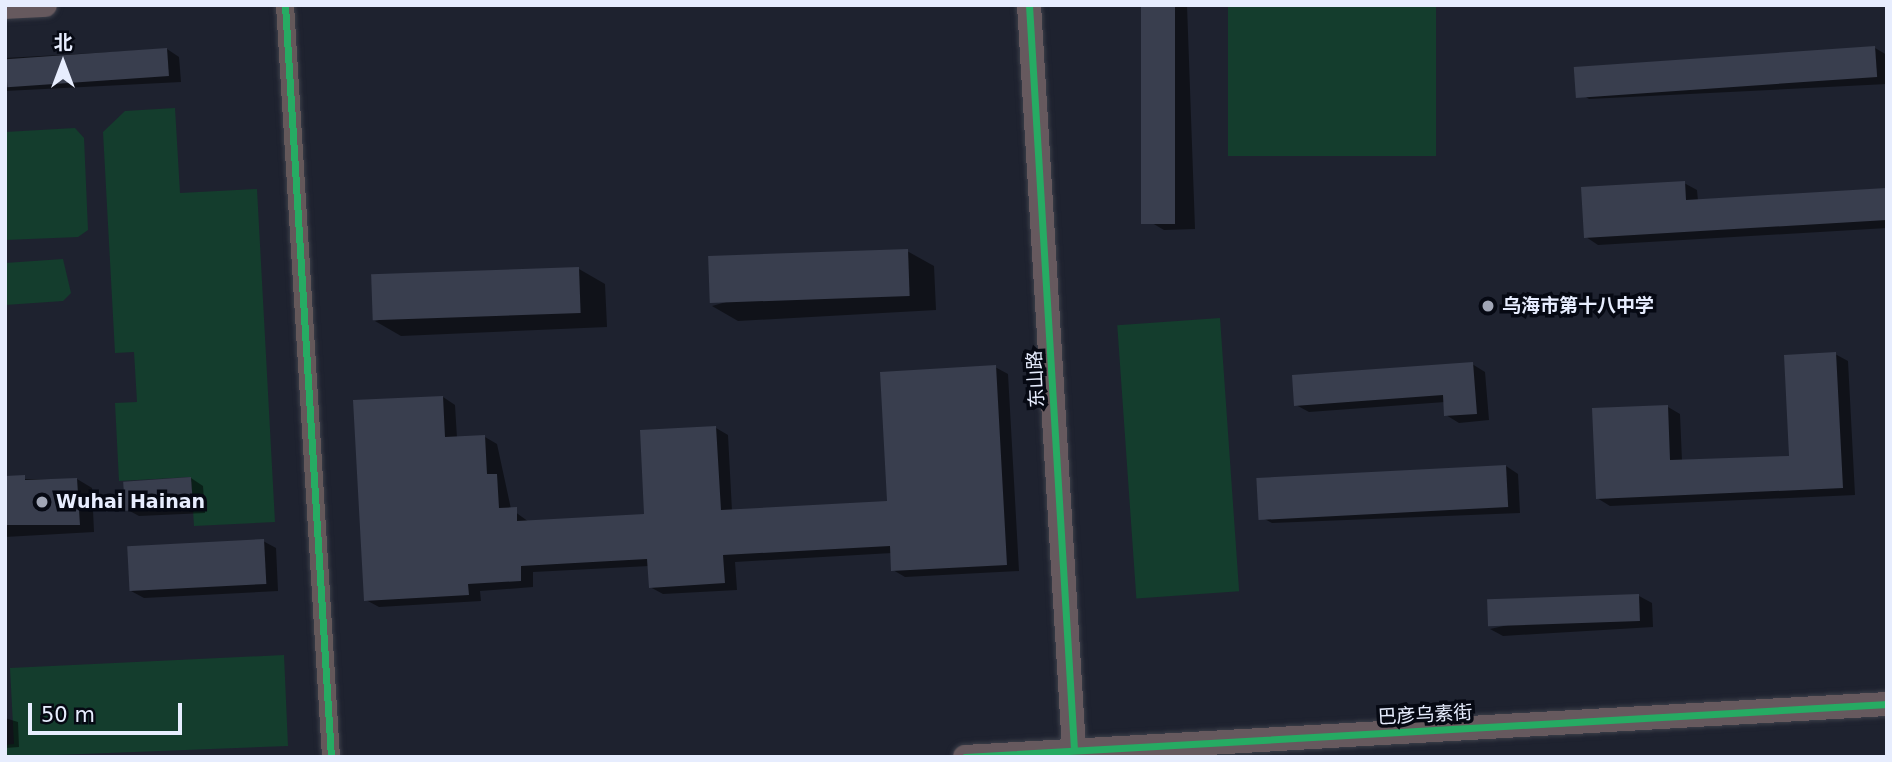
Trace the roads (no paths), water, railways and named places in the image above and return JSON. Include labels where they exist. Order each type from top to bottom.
[{"type":"street","points":[[5,7],[45,5]]},
{"type":"street","points":[[285,5],[331,757]]},
{"type":"street","name":"东山路","points":[[1029,5],[1074,751]]},
{"type":"street","name":"巴彦乌素街","points":[[965,757],[1887,704]]},
{"type":"street","name":"巴彦乌素街","points":[[1196,757],[1887,718]]},
{"type":"place","name":"乌海市第十八中学","points":[[1488,306]]},
{"type":"place","name":"Wuhai Hainan","points":[[42,502]]}]
